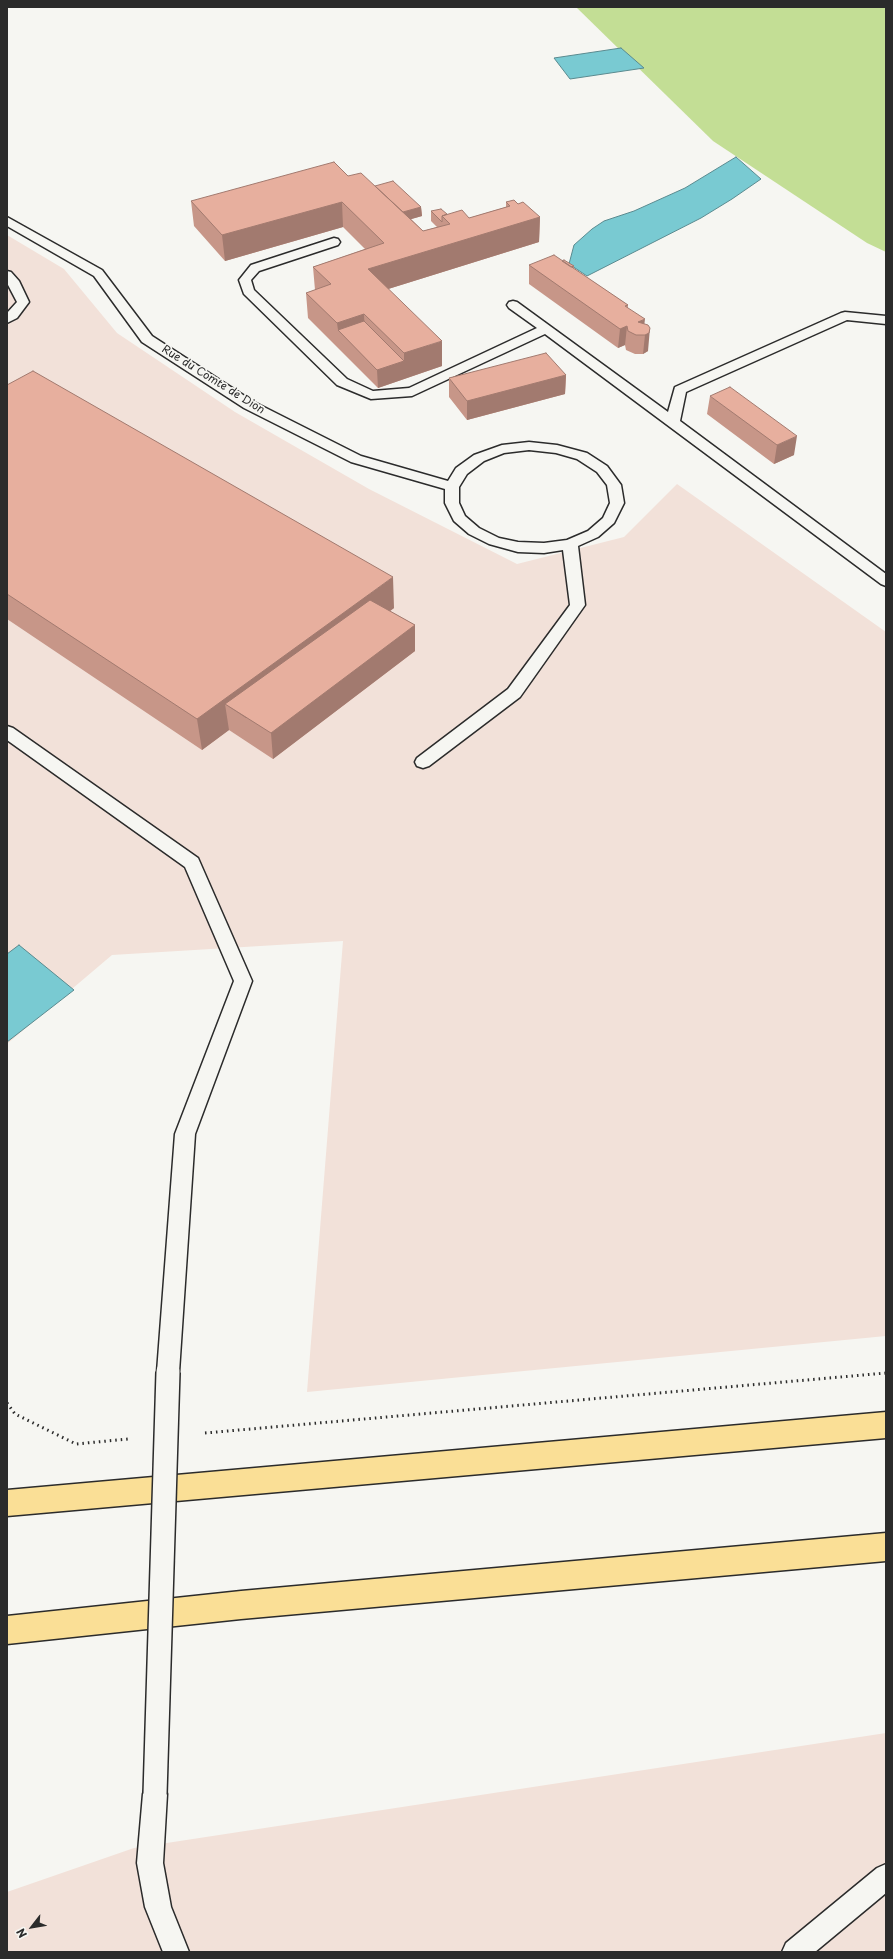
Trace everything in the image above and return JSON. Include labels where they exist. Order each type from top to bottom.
[{"type":"main road","points":[[7,1503],[886,1426]]},
{"type":"main road","points":[[7,1630],[249,1605],[886,1547]]},
{"type":"lane","name":"Rue du Comte de Dion","points":[[7,221],[98,273],[147,339],[248,405],[356,459],[452,487]]},
{"type":"lane","points":[[334,242],[255,268],[245,280],[248,292],[342,382],[371,395],[412,392],[546,330]]},
{"type":"lane","points":[[7,275],[15,284],[23,302],[13,315],[7,319]]},
{"type":"lane","points":[[513,305],[886,581]]},
{"type":"lane","points":[[673,422],[680,390],[845,316],[886,320]]},
{"type":"lane","points":[[529,446],[557,448],[582,456],[602,469],[614,485],[617,503],[609,520],[593,534],[570,544],[544,548],[518,547],[494,541],[474,531],[459,518],[452,503],[452,487],[461,471],[479,458],[502,449],[529,446]]},
{"type":"lane","points":[[423,762],[514,693],[578,605],[570,544]]},
{"type":"lane","points":[[7,732],[192,863],[243,981],[185,1134],[168,1372],[155,1794],[150,1863],[158,1908],[176,1952]]},
{"type":"lane","points":[[795,1952],[886,1877]]},
{"type":"path","points":[[203,1433],[886,1373]]},
{"type":"path","points":[[7,1403],[15,1414],[76,1444],[132,1439]]},
{"type":"shaded area","points":[[7,235],[64,269],[117,333],[235,412],[369,489],[517,564],[624,537],[677,484],[886,632],[886,1336],[307,1392],[343,941],[112,955],[7,1044]]},
{"type":"shaded area","points":[[886,1733],[886,1952],[7,1952],[7,1892],[134,1848]]},
{"type":"green space","points":[[576,7],[886,7],[886,252],[867,243],[713,141]]},
{"type":"water","points":[[621,48],[644,68],[570,79],[554,58]]},
{"type":"water","points":[[736,157],[761,179],[701,218],[587,276],[569,264],[574,245],[592,229],[604,221],[634,211],[685,188]]},
{"type":"water","points":[[19,945],[74,990],[7,1042],[7,954]]},
{"type":"building","points":[[334,162],[348,176],[361,173],[423,231],[450,224],[442,216],[462,210],[469,218],[510,206],[506,202],[514,200],[518,204],[523,202],[540,217],[368,269],[442,341],[404,353],[364,314],[337,323],[306,293],[331,284],[313,267],[384,243],[342,202],[222,235],[191,201]]},
{"type":"building","points":[[393,181],[421,207],[403,212],[375,186]]},
{"type":"building","points":[[441,209],[447,214],[442,216],[442,222],[431,211]]},
{"type":"building","points":[[554,255],[628,305],[625,306],[645,319],[638,322],[648,325],[650,328],[649,333],[645,335],[636,335],[628,331],[627,326],[620,329],[529,265]]},
{"type":"building","points":[[564,260],[574,266],[571,267],[562,261]]},
{"type":"building","points":[[364,321],[404,361],[377,370],[338,330]]},
{"type":"building","points":[[546,353],[566,375],[467,401],[449,378]]},
{"type":"building","points":[[33,371],[393,577],[197,719],[7,594],[7,385]]},
{"type":"building","points":[[730,387],[797,436],[777,445],[710,396]]},
{"type":"building","points":[[370,600],[415,625],[271,733],[225,704]]}]
